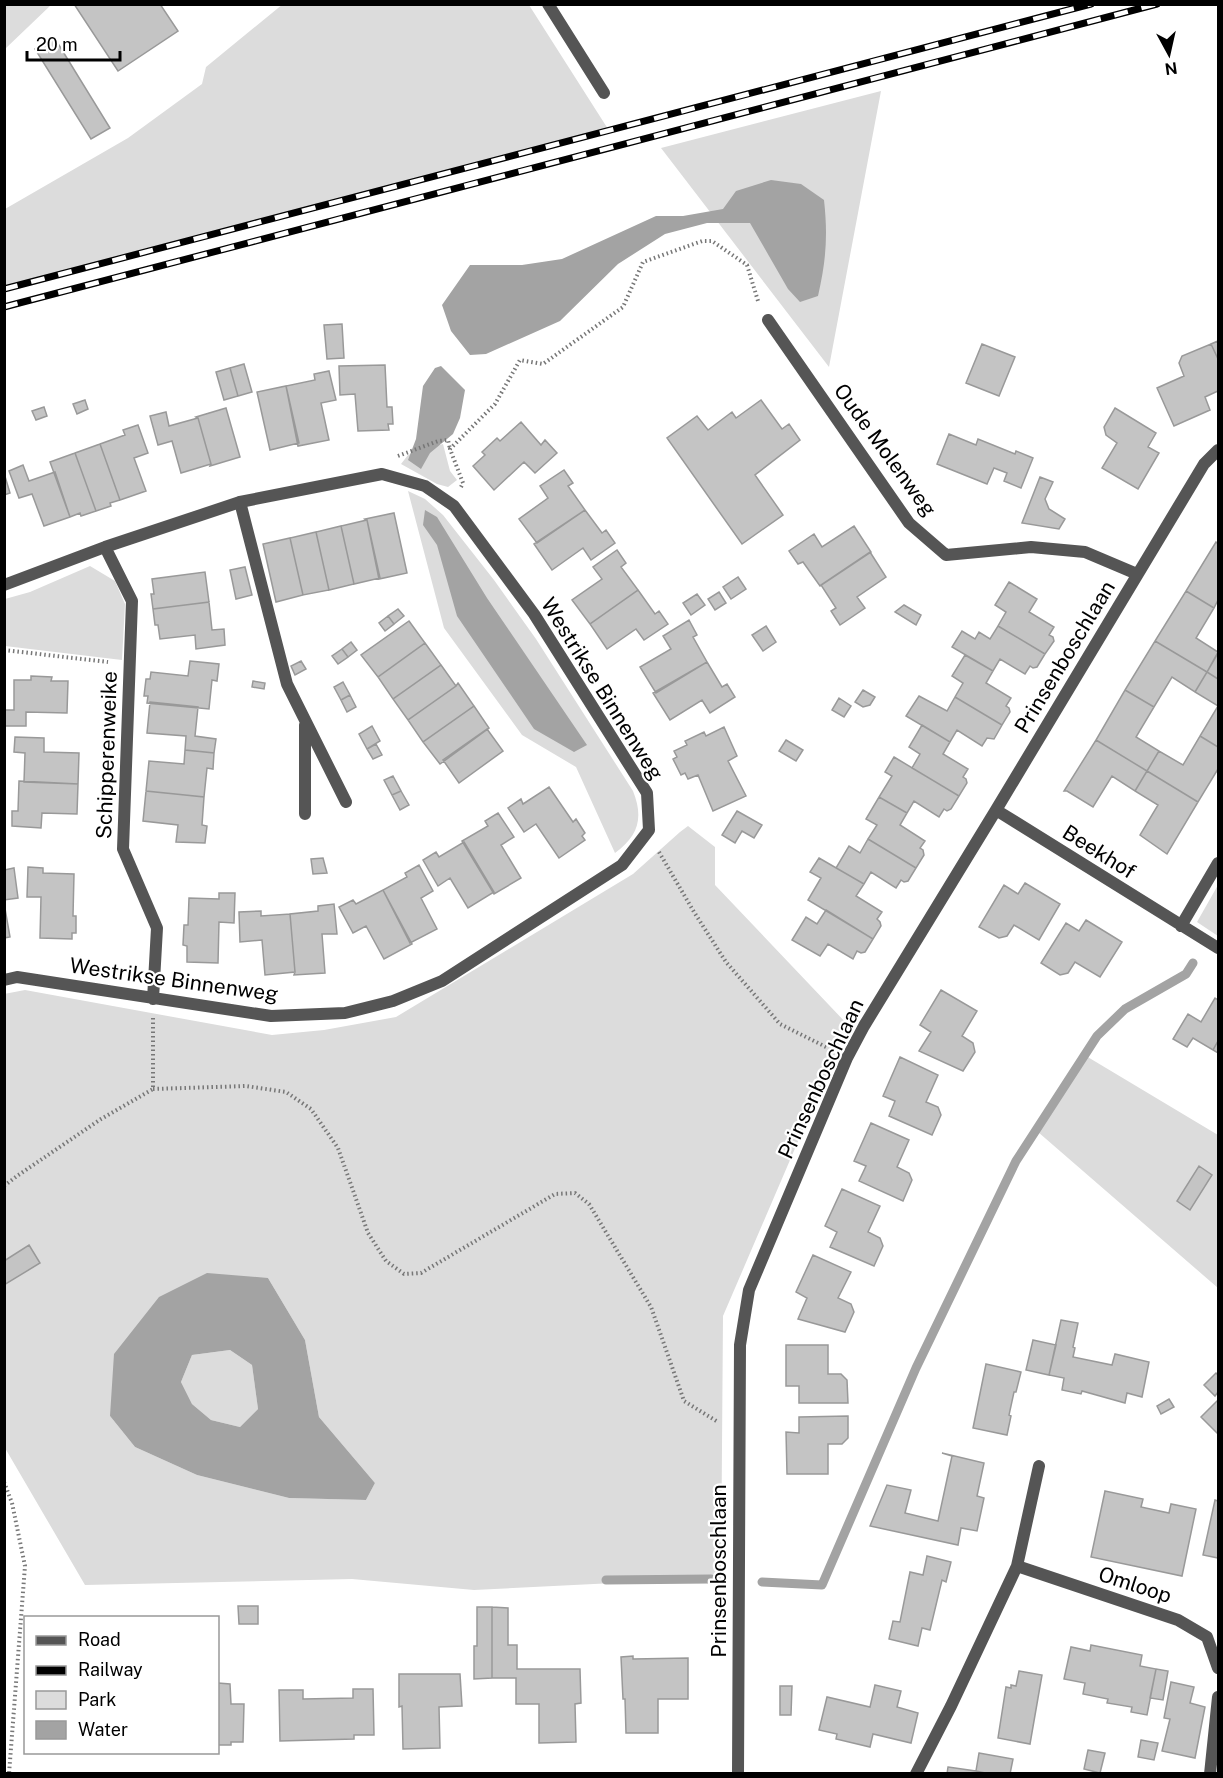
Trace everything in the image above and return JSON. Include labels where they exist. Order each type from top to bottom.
[{"type":"street","points":[[548,4],[604,93]]},
{"type":"street","name":"Oude Molenweg","points":[[768,320],[909,523],[946,555],[1031,547],[1085,552],[1137,574]]},
{"type":"street","name":"Prinsenboschlaan","points":[[738,1773],[740,1345],[749,1290],[848,1058],[864,1026],[1204,464],[1218,450]]},
{"type":"street","name":"Westrikse Binnenweg","points":[[4,585],[240,502],[382,474],[425,486],[454,506],[534,614],[647,793],[649,830],[622,865],[442,981],[393,1001],[345,1013],[271,1016],[18,977],[4,980]]},
{"type":"street","points":[[240,502],[287,684],[346,802]]},
{"type":"street","name":"Schipperenweike","points":[[105,548],[132,601],[123,849],[156,928],[153,999]]},
{"type":"street","points":[[305,721],[305,814]]},
{"type":"street","name":"Beekhof","points":[[996,810],[1218,948]]},
{"type":"street","points":[[1181,926],[1218,863]]},
{"type":"street","points":[[916,1773],[951,1706],[1017,1566],[1039,1466]]},
{"type":"street","name":"Omloop","points":[[1017,1566],[1179,1620],[1207,1637],[1218,1668]]},
{"type":"street","points":[[1210,1773],[1218,1697]]},
{"type":"path","points":[[450,450],[495,404],[520,360],[543,364],[623,307],[643,262],[702,241],[712,241],[747,265],[761,310],[768,320]]},
{"type":"path","points":[[382,474],[396,457],[438,441],[448,440],[463,483],[454,506]]},
{"type":"path","points":[[4,650],[130,665]]},
{"type":"path","points":[[647,832],[726,962],[780,1024],[848,1058]]},
{"type":"path","points":[[153,999],[153,1089]]},
{"type":"path","points":[[4,1186],[101,1119],[153,1089],[246,1086],[286,1092],[311,1109],[338,1148],[368,1233],[386,1261],[404,1274],[420,1274],[555,1194],[575,1193],[589,1204],[651,1306],[684,1401],[740,1436]]},
{"type":"path","points":[[4,1482],[12,1503],[26,1566],[9,1773]]},
{"type":"green space","points":[[5,4],[51,4],[51,5],[5,49]]},
{"type":"green space","points":[[283,4],[529,5],[608,129],[5,286],[5,209],[128,138],[202,84],[206,67]]},
{"type":"green space","points":[[881,91],[829,367],[661,148]]},
{"type":"green space","points":[[443,444],[450,471],[457,480],[448,487],[437,484],[401,464],[408,455]]},
{"type":"green space","points":[[408,491],[425,499],[443,515],[494,580],[536,639],[633,791],[638,810],[637,826],[629,840],[615,853],[576,767],[522,735],[444,628]]},
{"type":"green space","points":[[90,566],[115,581],[125,604],[122,660],[5,646],[5,599],[30,592]]},
{"type":"green space","points":[[688,826],[715,847],[715,885],[848,1025],[723,1316],[721,1579],[474,1590],[352,1579],[85,1585],[5,1448],[4,994],[25,990],[272,1035],[324,1030],[396,1017],[633,874]],"holes":[[[268,1278],[305,1340],[319,1417],[375,1483],[366,1500],[289,1498],[197,1475],[135,1447],[110,1416]]]},
{"type":"green space","points":[[1218,885],[1218,936],[1197,922]]},
{"type":"green space","points":[[1086,1056],[1218,1135],[1218,1288],[1038,1132]]},
{"type":"green space","points":[[230,1350],[252,1365],[258,1409],[240,1427],[211,1420],[192,1404],[181,1382],[192,1355]]},
{"type":"water","points":[[771,180],[801,184],[824,200],[826,248],[818,296],[800,302],[788,289],[750,223],[707,223],[665,234],[618,264],[560,321],[486,354],[470,355],[451,331],[442,305],[470,265],[522,265],[562,259],[656,216],[683,216],[723,209],[736,191]]},
{"type":"water","points":[[441,366],[465,390],[460,418],[453,434],[430,453],[421,469],[408,460],[416,439],[423,386],[435,368]]},
{"type":"water","points":[[425,510],[437,517],[487,598],[587,745],[574,752],[534,729],[457,616],[437,545],[423,525]]},
{"type":"water","points":[[207,1273],[268,1278],[305,1340],[319,1417],[375,1483],[366,1500],[289,1498],[197,1475],[135,1447],[110,1416],[114,1354],[159,1297]],"holes":[[[230,1350],[252,1365],[258,1409],[240,1427],[211,1420],[192,1404],[181,1382],[192,1355]]]},
{"type":"building","points":[[74,4],[160,4],[178,31],[118,71]]},
{"type":"building","points":[[54,37],[110,128],[91,139],[35,49]]},
{"type":"building","points":[[342,324],[344,358],[327,359],[324,325]]},
{"type":"building","points":[[1218,341],[1218,359],[1211,344]]},
{"type":"building","points":[[982,344],[1015,357],[999,396],[966,383]]},
{"type":"building","points":[[1211,344],[1218,359],[1218,391],[1205,397],[1210,410],[1174,426],[1157,388],[1184,376],[1179,363],[1182,356]]},
{"type":"building","points":[[244,364],[252,392],[238,396],[230,368]]},
{"type":"building","points":[[385,365],[387,407],[392,407],[393,424],[388,424],[389,430],[358,431],[355,394],[340,395],[339,366]]},
{"type":"building","points":[[230,368],[238,396],[224,400],[216,372]]},
{"type":"building","points":[[329,371],[336,400],[321,403],[329,440],[298,446],[286,386],[315,380],[314,374]]},
{"type":"building","points":[[286,386],[299,443],[270,450],[257,392]]},
{"type":"building","points":[[85,400],[88,409],[77,414],[73,404]]},
{"type":"building","points":[[761,400],[782,429],[789,424],[800,440],[755,475],[783,515],[742,544],[667,438],[697,416],[708,430],[732,412],[736,418]]},
{"type":"building","points":[[44,407],[47,416],[36,420],[32,411]]},
{"type":"building","points":[[226,408],[240,457],[210,466],[196,417]]},
{"type":"building","points":[[1115,408],[1156,433],[1148,447],[1159,453],[1138,489],[1102,468],[1117,443],[1106,435],[1104,427]]},
{"type":"building","points":[[166,412],[169,426],[198,418],[211,464],[181,473],[172,441],[158,445],[150,416]]},
{"type":"building","points":[[521,422],[541,445],[545,440],[557,453],[535,473],[524,462],[494,490],[473,466],[485,455],[482,452],[497,438],[500,441]]},
{"type":"building","points":[[138,425],[148,453],[134,458],[146,491],[120,500],[100,444],[125,435],[123,430]]},
{"type":"building","points":[[949,434],[976,445],[978,439],[1015,454],[1016,451],[1033,458],[1021,488],[1004,481],[1007,473],[994,468],[987,484],[937,464]]},
{"type":"building","points":[[100,444],[120,500],[96,511],[75,453]]},
{"type":"building","points":[[75,453],[96,511],[70,517],[50,462]]},
{"type":"building","points":[[23,465],[29,481],[55,472],[70,517],[44,526],[32,494],[19,498],[9,471]]},
{"type":"building","points":[[564,470],[573,483],[568,486],[585,510],[537,543],[519,519],[548,498],[540,486]]},
{"type":"building","points":[[4,473],[10,493],[4,495]]},
{"type":"building","points":[[1040,477],[1053,482],[1045,499],[1049,509],[1065,519],[1059,529],[1022,523]]},
{"type":"building","points":[[585,510],[602,533],[606,530],[615,543],[591,560],[583,548],[552,570],[534,544]]},
{"type":"building","points":[[394,513],[407,573],[379,579],[365,519]]},
{"type":"building","points":[[367,520],[380,578],[354,584],[341,526]]},
{"type":"building","points":[[341,526],[354,584],[329,590],[316,532]]},
{"type":"building","points":[[854,526],[871,552],[820,586],[803,562],[798,564],[789,551],[814,534],[822,547]]},
{"type":"building","points":[[316,532],[329,590],[303,595],[290,538]]},
{"type":"building","points":[[290,538],[303,595],[276,602],[263,544]]},
{"type":"building","points":[[1216,542],[1218,544],[1218,600],[1214,608],[1186,591]]},
{"type":"building","points":[[617,550],[626,563],[621,567],[638,590],[590,624],[572,600],[602,579],[593,567]]},
{"type":"building","points":[[870,552],[886,577],[857,597],[865,608],[840,625],[831,611],[836,608],[821,585]]},
{"type":"building","points":[[245,567],[252,595],[236,599],[230,570]]},
{"type":"building","points":[[205,572],[209,602],[153,609],[152,579]]},
{"type":"building","points":[[738,577],[746,589],[731,599],[723,587]]},
{"type":"building","points":[[1009,582],[1037,599],[1029,612],[1054,627],[1049,635],[1054,641],[1045,654],[998,626],[1006,612],[995,605]]},
{"type":"building","points":[[638,590],[655,614],[659,611],[668,624],[644,640],[636,629],[607,649],[590,624]]},
{"type":"building","points":[[1186,591],[1214,608],[1196,638],[1218,652],[1207,672],[1155,641]]},
{"type":"building","points":[[719,592],[726,603],[715,610],[708,599]]},
{"type":"building","points":[[697,594],[705,605],[691,615],[683,603]]},
{"type":"building","points":[[209,602],[212,630],[224,629],[225,645],[196,649],[195,635],[160,639],[153,609]]},
{"type":"building","points":[[904,605],[921,615],[916,625],[895,612]]},
{"type":"building","points":[[398,609],[404,616],[394,624],[388,616]]},
{"type":"building","points":[[388,616],[394,624],[385,631],[379,623]]},
{"type":"building","points":[[689,620],[697,635],[693,637],[707,662],[656,693],[640,667],[671,649],[663,636]]},
{"type":"building","points":[[409,621],[425,643],[378,677],[361,655]]},
{"type":"building","points":[[766,626],[776,642],[763,651],[752,635]]},
{"type":"building","points":[[998,626],[1045,654],[1037,667],[1030,666],[1025,674],[1000,659],[993,671],[952,647],[962,631],[975,639],[979,632],[990,639]]},
{"type":"building","points":[[1155,641],[1207,672],[1195,692],[1172,677],[1154,707],[1125,690]]},
{"type":"building","points":[[351,642],[357,650],[348,657],[342,649]]},
{"type":"building","points":[[425,643],[441,665],[393,699],[378,677]]},
{"type":"building","points":[[342,649],[348,657],[338,664],[332,656]]},
{"type":"building","points":[[1218,653],[1218,679],[1207,672]]},
{"type":"building","points":[[965,655],[993,671],[986,683],[1011,698],[1006,706],[1010,712],[1002,725],[955,697],[963,683],[952,676]]},
{"type":"building","points":[[190,661],[219,664],[217,681],[212,680],[209,709],[147,703],[148,696],[144,696],[146,679],[150,679],[151,672],[188,676]]},
{"type":"building","points":[[301,661],[306,669],[295,675],[291,666]]},
{"type":"building","points":[[707,662],[722,687],[727,684],[735,697],[710,713],[702,700],[670,720],[653,693]]},
{"type":"building","points":[[441,665],[456,686],[408,720],[393,699]]},
{"type":"building","points":[[1207,672],[1218,679],[1218,706],[1195,692]]},
{"type":"building","points":[[31,676],[52,677],[51,681],[68,681],[67,713],[26,712],[26,726],[4,726],[4,710],[14,710],[14,680],[31,680]]},
{"type":"building","points":[[253,681],[265,683],[264,689],[252,687]]},
{"type":"building","points":[[343,682],[350,695],[341,700],[334,687]]},
{"type":"building","points":[[458,683],[474,706],[423,742],[408,720]]},
{"type":"building","points":[[863,690],[875,697],[870,705],[863,707],[855,702]]},
{"type":"building","points":[[1125,690],[1154,707],[1136,737],[1159,751],[1147,771],[1096,740]]},
{"type":"building","points":[[350,695],[356,707],[347,712],[341,700]]},
{"type":"building","points":[[919,696],[947,711],[955,697],[1002,725],[994,739],[987,738],[982,746],[957,730],[950,742],[906,716]]},
{"type":"building","points":[[839,698],[851,706],[844,717],[832,710]]},
{"type":"building","points":[[150,702],[198,707],[195,736],[216,739],[214,753],[185,750],[186,736],[147,733]]},
{"type":"building","points":[[474,706],[489,728],[440,764],[423,742]]},
{"type":"building","points":[[1218,706],[1218,747],[1200,736]]},
{"type":"building","points":[[922,725],[950,742],[943,754],[968,769],[963,777],[967,783],[959,796],[912,768],[920,754],[909,747]]},
{"type":"building","points":[[372,726],[380,741],[367,749],[359,734]]},
{"type":"building","points":[[724,727],[737,756],[728,761],[746,796],[713,811],[698,775],[688,779],[685,773],[681,775],[673,759],[677,757],[674,751],[687,745],[685,741],[704,732],[706,736]]},
{"type":"building","points":[[487,729],[503,751],[459,783],[443,760]]},
{"type":"building","points":[[1200,736],[1218,747],[1218,769],[1198,802],[1147,771],[1159,751],[1183,765]]},
{"type":"building","points":[[15,737],[44,738],[44,752],[79,753],[78,784],[24,782],[25,753],[14,752]]},
{"type":"building","points":[[786,740],[803,750],[796,761],[779,751]]},
{"type":"building","points":[[1096,740],[1147,771],[1135,791],[1112,776],[1093,807],[1064,791]]},
{"type":"building","points":[[376,744],[382,755],[373,759],[367,749]]},
{"type":"building","points":[[185,750],[214,753],[213,769],[207,768],[204,797],[146,791],[149,761],[184,764]]},
{"type":"building","points":[[894,757],[959,796],[951,809],[947,811],[944,809],[939,817],[914,801],[907,813],[879,797],[892,776],[885,772]]},
{"type":"building","points":[[1147,771],[1198,802],[1167,854],[1140,835],[1158,805],[1135,791]]},
{"type":"building","points":[[393,776],[401,791],[392,795],[384,780]]},
{"type":"building","points":[[19,781],[78,784],[77,814],[42,813],[41,828],[12,826],[12,811],[18,811]]},
{"type":"building","points":[[549,787],[573,822],[576,819],[585,833],[582,836],[585,840],[559,858],[536,824],[524,832],[508,808],[521,799],[523,804]]},
{"type":"building","points":[[146,791],[204,797],[202,825],[207,826],[205,843],[176,842],[178,825],[143,821]]},
{"type":"building","points":[[401,791],[409,805],[400,810],[392,795]]},
{"type":"building","points":[[879,797],[907,813],[900,825],[925,841],[920,848],[924,855],[916,868],[868,839],[877,825],[866,819]]},
{"type":"building","points":[[737,811],[762,825],[754,838],[742,831],[735,843],[722,835]]},
{"type":"building","points":[[498,813],[514,837],[501,845],[521,878],[494,894],[462,841],[488,826],[485,821]]},
{"type":"building","points":[[868,839],[916,868],[908,881],[901,880],[896,888],[871,872],[864,884],[836,868],[849,846],[860,853]]},
{"type":"building","points":[[464,842],[494,892],[468,908],[450,878],[438,886],[423,860],[436,852],[439,857]]},
{"type":"building","points":[[323,858],[327,873],[313,874],[311,859]]},
{"type":"building","points":[[819,858],[864,884],[856,896],[882,912],[877,919],[881,926],[873,939],[808,900],[821,878],[810,872]]},
{"type":"building","points":[[419,865],[433,891],[421,898],[437,929],[410,943],[383,890],[407,877],[405,873]]},
{"type":"building","points":[[28,867],[43,868],[43,873],[74,874],[73,916],[76,916],[76,933],[72,933],[72,939],[40,938],[41,897],[27,897]]},
{"type":"building","points":[[14,868],[18,898],[4,900],[4,870]]},
{"type":"building","points":[[1025,883],[1060,904],[1039,940],[1014,925],[1007,936],[999,938],[979,927],[1004,885],[1018,894]]},
{"type":"building","points":[[383,890],[412,944],[384,959],[366,926],[353,933],[339,907],[353,900],[356,904]]},
{"type":"building","points":[[219,893],[235,893],[234,923],[219,922],[218,963],[187,962],[187,946],[183,945],[184,925],[188,925],[189,898],[219,899]]},
{"type":"building","points":[[4,903],[10,937],[4,938]]},
{"type":"building","points":[[334,904],[337,934],[322,934],[325,973],[294,975],[290,914],[318,911],[318,906]]},
{"type":"building","points":[[826,910],[873,939],[865,952],[857,951],[853,959],[828,944],[820,956],[792,940],[806,917],[817,924]]},
{"type":"building","points":[[261,911],[261,916],[290,914],[295,972],[265,975],[262,940],[240,942],[239,912]]},
{"type":"building","points":[[1086,920],[1122,942],[1100,977],[1075,962],[1068,973],[1060,975],[1041,963],[1066,923],[1079,931]]},
{"type":"building","points":[[941,990],[977,1011],[962,1036],[973,1043],[975,1052],[963,1071],[919,1051],[931,1032],[920,1025]]},
{"type":"building","points":[[1215,998],[1218,1000],[1218,1041],[1213,1050],[1193,1038],[1187,1047],[1173,1039],[1188,1014],[1201,1022]]},
{"type":"building","points":[[1218,1041],[1218,1053],[1213,1050]]},
{"type":"building","points":[[900,1057],[938,1075],[926,1102],[938,1107],[941,1115],[932,1135],[889,1116],[895,1101],[883,1096]]},
{"type":"building","points":[[871,1123],[909,1140],[897,1167],[909,1173],[912,1180],[903,1201],[859,1181],[866,1166],[854,1161]]},
{"type":"building","points":[[1199,1166],[1212,1175],[1190,1210],[1177,1201]]},
{"type":"building","points":[[842,1189],[880,1206],[868,1232],[880,1238],[883,1246],[874,1266],[830,1247],[837,1232],[825,1226]]},
{"type":"building","points":[[29,1245],[40,1263],[4,1285],[4,1261]]},
{"type":"building","points":[[813,1255],[851,1272],[838,1298],[851,1304],[854,1312],[845,1332],[798,1319],[807,1298],[796,1292]]},
{"type":"building","points":[[1061,1320],[1078,1323],[1073,1357],[1112,1365],[1115,1354],[1149,1362],[1142,1397],[1127,1393],[1125,1403],[1082,1391],[1081,1394],[1062,1390],[1064,1378],[1049,1375]]},
{"type":"building","points":[[1033,1340],[1056,1345],[1049,1375],[1026,1370]]},
{"type":"building","points":[[786,1345],[828,1345],[828,1374],[841,1374],[847,1380],[848,1403],[799,1403],[799,1386],[786,1386]]},
{"type":"building","points":[[986,1364],[1021,1372],[1016,1392],[1014,1392],[1007,1435],[973,1428]]},
{"type":"building","points":[[1216,1373],[1218,1392],[1215,1396],[1204,1385]]},
{"type":"building","points":[[1169,1399],[1174,1407],[1161,1414],[1157,1406]]},
{"type":"building","points":[[1218,1400],[1218,1434],[1201,1417]]},
{"type":"building","points":[[848,1416],[848,1438],[842,1444],[828,1444],[828,1474],[787,1474],[786,1432],[799,1433],[799,1417]]},
{"type":"building","points":[[942,1453],[984,1463],[977,1496],[984,1498],[977,1531],[961,1528],[958,1545],[870,1526],[887,1485],[911,1490],[905,1513],[938,1521],[952,1456]]},
{"type":"building","points":[[1105,1491],[1143,1499],[1141,1507],[1169,1513],[1171,1504],[1196,1509],[1182,1576],[1091,1557]]},
{"type":"building","points":[[1215,1500],[1218,1501],[1218,1558],[1203,1555]]},
{"type":"building","points":[[927,1556],[951,1562],[946,1582],[942,1580],[930,1630],[922,1628],[918,1646],[889,1639],[893,1621],[900,1622],[910,1572],[923,1575]]},
{"type":"building","points":[[238,1606],[258,1606],[258,1624],[239,1624]]},
{"type":"building","points":[[477,1607],[492,1607],[492,1678],[474,1679]]},
{"type":"building","points":[[492,1607],[508,1608],[508,1645],[517,1645],[517,1669],[580,1669],[581,1703],[575,1704],[576,1742],[539,1743],[539,1704],[516,1704],[516,1678],[492,1678]]},
{"type":"building","points":[[1091,1645],[1142,1655],[1140,1666],[1156,1669],[1147,1715],[1131,1712],[1132,1707],[1107,1703],[1108,1699],[1083,1694],[1085,1683],[1064,1679],[1071,1647],[1090,1651]]},
{"type":"building","points":[[633,1656],[633,1659],[688,1658],[688,1699],[658,1699],[658,1733],[626,1733],[621,1657]]},
{"type":"building","points":[[1156,1669],[1168,1671],[1163,1700],[1150,1698]]},
{"type":"building","points":[[1019,1671],[1042,1675],[1030,1744],[998,1738],[1006,1687],[1016,1686]]},
{"type":"building","points":[[399,1674],[460,1674],[462,1706],[439,1707],[440,1748],[403,1749]]},
{"type":"building","points":[[1171,1682],[1194,1687],[1190,1703],[1205,1707],[1195,1758],[1162,1751],[1170,1719],[1164,1718]]},
{"type":"building","points":[[219,1683],[230,1684],[231,1704],[244,1704],[243,1742],[231,1742],[231,1745],[219,1745]]},
{"type":"building","points":[[875,1685],[901,1691],[897,1707],[918,1713],[911,1743],[873,1734],[870,1747],[836,1739],[837,1734],[819,1730],[827,1697],[870,1707]]},
{"type":"building","points":[[780,1686],[792,1686],[791,1715],[780,1715]]},
{"type":"building","points":[[353,1689],[373,1689],[374,1735],[354,1735],[354,1739],[280,1741],[279,1690],[303,1690],[303,1699],[353,1698]]},
{"type":"building","points":[[1141,1740],[1158,1743],[1154,1760],[1138,1757]]},
{"type":"building","points":[[1088,1750],[1105,1753],[1100,1773],[1084,1769]]},
{"type":"building","points":[[979,1753],[1013,1759],[1010,1774],[976,1771]]},
{"type":"building","points":[[948,1767],[976,1771],[990,1774],[947,1774]]},
{"type":"waterway","points":[[762,1582],[822,1585],[916,1368],[1016,1161],[1097,1036],[1125,1009],[1186,974],[1193,963]]},
{"type":"waterway","points":[[606,1580],[711,1579]]},
{"type":"railway","points":[[4,289],[1091,4]]},
{"type":"railway","points":[[4,307],[1157,4]]}]
